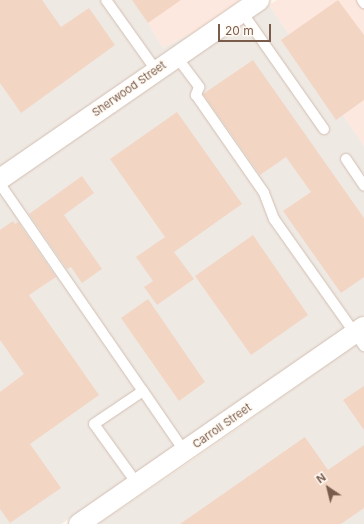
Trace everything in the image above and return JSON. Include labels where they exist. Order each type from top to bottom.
[{"type":"street","name":"Sherwood Street","points":[[0,179],[259,0]]},
{"type":"street","name":"Carroll Street","points":[[80,524],[361,335]]},
{"type":"lane","points":[[106,0],[156,70]]},
{"type":"lane","points":[[242,12],[324,130]]},
{"type":"lane","points":[[176,56],[199,87],[196,95],[264,193],[274,219],[361,335]]},
{"type":"lane","points":[[346,159],[364,186]]},
{"type":"lane","points":[[0,184],[185,452]]},
{"type":"lane","points":[[138,485],[94,424],[143,391]]},
{"type":"shaded area","points":[[0,0],[134,0],[163,48],[196,31],[0,167]]},
{"type":"shaded area","points":[[134,0],[240,0],[196,31],[163,48]]},
{"type":"shaded area","points":[[277,0],[364,0],[364,146],[269,5]]},
{"type":"shaded area","points":[[269,5],[364,146],[364,315],[61,524],[0,524],[0,191]]},
{"type":"shaded area","points":[[364,339],[364,524],[98,524],[191,461]]},
{"type":"building","points":[[0,0],[42,0],[61,27],[89,8],[115,45],[21,113],[0,83]]},
{"type":"building","points":[[132,0],[181,0],[148,23]]},
{"type":"building","points":[[338,0],[364,35],[364,100],[336,120],[281,40]]},
{"type":"building","points":[[253,60],[364,218],[364,277],[341,293],[283,211],[311,192],[286,157],[260,175],[203,94]]},
{"type":"building","points":[[177,112],[242,204],[174,252],[194,279],[157,305],[144,287],[153,281],[136,257],[165,237],[110,159]]},
{"type":"building","points":[[82,176],[94,193],[64,215],[102,269],[82,283],[71,267],[67,269],[29,214]]},
{"type":"building","points":[[13,221],[15,224],[18,222],[56,277],[29,295],[99,395],[30,444],[61,488],[10,523],[0,509],[0,392],[24,374],[0,340],[0,230]]},
{"type":"building","points":[[253,235],[308,315],[251,355],[195,276]]},
{"type":"building","points":[[148,299],[205,382],[179,401],[121,318]]},
{"type":"building","points":[[364,386],[364,430],[343,400]]},
{"type":"building","points":[[305,437],[328,470],[364,445],[364,508],[341,524],[180,524]]}]
